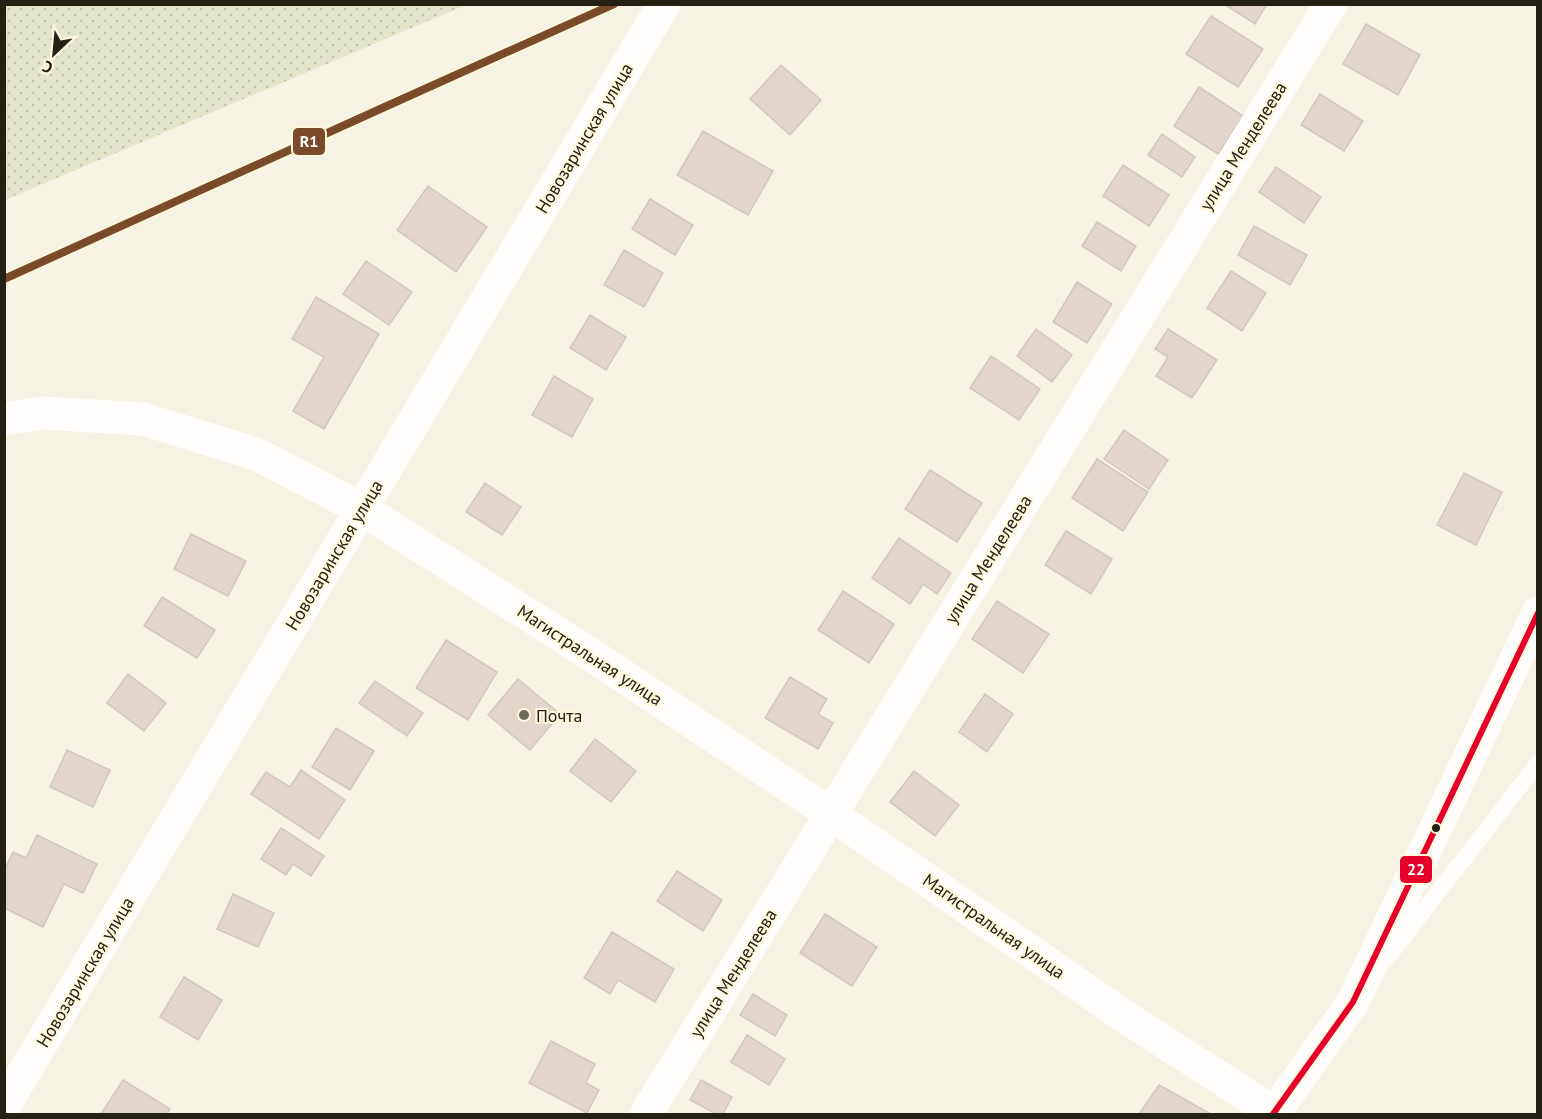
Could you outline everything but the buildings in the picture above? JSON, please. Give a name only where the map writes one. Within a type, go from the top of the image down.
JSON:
[{"type":"street","name":"Новозаринская улица","points":[[4,1106],[664,4]]},
{"type":"street","name":"улица Менделеева","points":[[646,1114],[1330,4]]},
{"type":"street","name":"Магистральная улица","points":[[4,419],[43,412],[143,419],[256,454],[362,509],[593,656],[831,814],[1127,1018],[1274,1114]]},
{"type":"street","points":[[1274,1114],[1353,1002],[1538,613]]},
{"type":"lane","points":[[1353,1002],[1538,763]]},
{"type":"green space","points":[[5,4],[466,4],[466,5],[5,200]]},
{"type":"transit line","name":"R1","points":[[4,279],[614,4]]},
{"type":"transit line","name":"22","points":[[1273,1114],[1353,1002],[1538,613]]},
{"type":"place","name":"Почта","points":[[524,715]]}]
